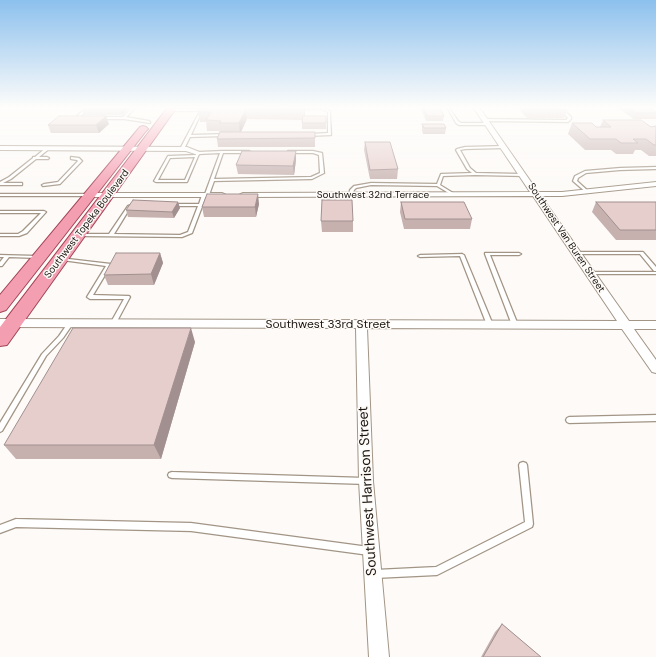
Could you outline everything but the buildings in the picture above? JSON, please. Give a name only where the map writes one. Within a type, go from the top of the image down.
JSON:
[{"type":"main road","name":"Southwest Topeka Boulevard","points":[[0,306],[136,138]]},
{"type":"main road","name":"Southwest Topeka Boulevard","points":[[0,340],[6,323],[61,259],[149,138]]},
{"type":"street","name":"Southwest Van Buren Street","points":[[497,138],[656,369]]},
{"type":"street","points":[[0,148],[182,149],[192,150],[197,155]]},
{"type":"street","name":"Southwest 32nd Terrace","points":[[89,195],[148,198],[206,195],[535,194],[587,192],[656,184]]},
{"type":"street","name":"Southwest 33rd Street","points":[[6,323],[656,325]]},
{"type":"street","name":"Southwest Harrison Street","points":[[361,325],[366,480],[379,657]]},
{"type":"lane","points":[[182,149],[188,138]]},
{"type":"lane","points":[[475,174],[469,169],[458,150],[465,148],[503,147]]},
{"type":"lane","points":[[0,183],[10,178],[48,148]]},
{"type":"lane","points":[[78,235],[180,236],[190,233],[222,152]]},
{"type":"lane","points":[[197,155],[186,181],[156,181],[169,157],[222,152],[253,152]]},
{"type":"lane","points":[[212,180],[312,178],[322,173],[321,154],[314,152],[283,152]]},
{"type":"lane","points":[[34,158],[47,158]]},
{"type":"lane","points":[[44,185],[59,184],[80,161],[72,158]]},
{"type":"lane","points":[[587,192],[575,181],[576,177],[585,172],[656,168]]},
{"type":"lane","points":[[438,185],[442,175],[522,175]]},
{"type":"lane","points":[[0,183],[21,184]]},
{"type":"lane","points":[[351,195],[352,190],[361,185],[438,185],[452,194]]},
{"type":"lane","points":[[0,195],[89,195]]},
{"type":"lane","points":[[111,235],[129,207],[139,205]]},
{"type":"lane","points":[[169,205],[201,205]]},
{"type":"lane","points":[[0,212],[44,212],[25,232],[19,235],[0,235]]},
{"type":"lane","points":[[576,253],[641,253],[656,272]]},
{"type":"lane","points":[[516,325],[487,254],[519,254]]},
{"type":"lane","points":[[420,256],[462,255],[490,325]]},
{"type":"lane","points":[[0,256],[40,257]]},
{"type":"lane","points":[[0,265],[8,256]]},
{"type":"lane","points":[[61,259],[109,265],[90,298],[127,298],[113,324]]},
{"type":"lane","points":[[589,273],[656,272]]},
{"type":"lane","points":[[0,429],[44,355],[62,337],[70,324]]},
{"type":"lane","points":[[569,420],[656,418]]},
{"type":"lane","points":[[373,574],[437,571],[529,524],[522,465]]},
{"type":"lane","points":[[172,475],[366,480]]},
{"type":"lane","points":[[0,528],[16,523],[191,528],[371,552]]}]
